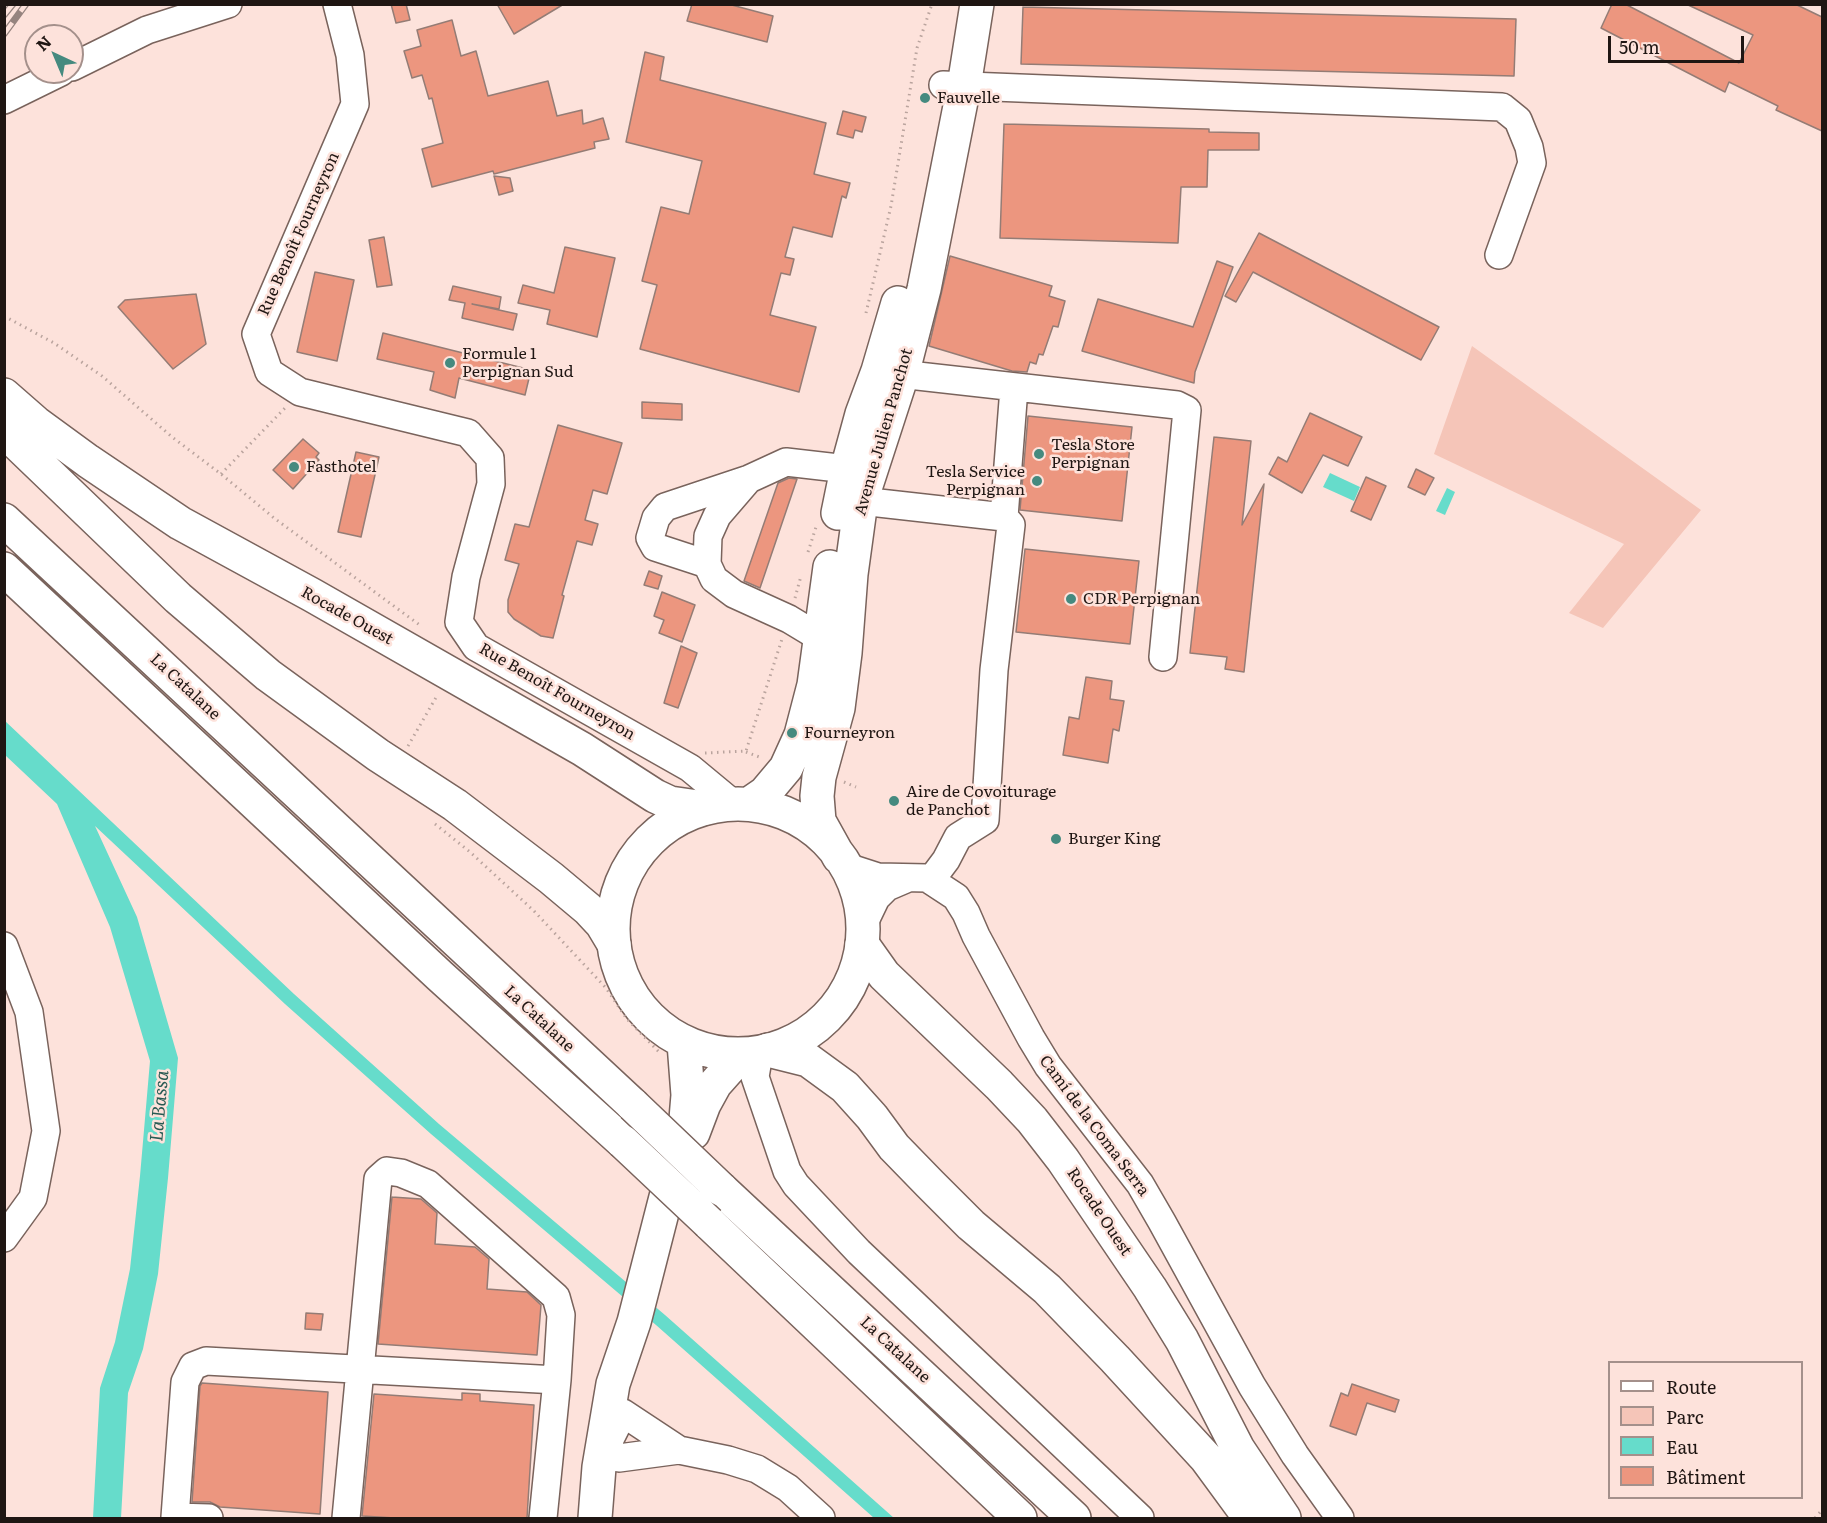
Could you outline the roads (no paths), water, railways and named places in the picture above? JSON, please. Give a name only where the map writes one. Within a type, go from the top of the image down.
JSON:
[{"type":"main road","name":"Avenue Julien Panchot","points":[[954,85],[957,4]]},
{"type":"main road","name":"Avenue Julien Panchot","points":[[614,945],[618,894],[627,870],[642,849],[660,831],[681,817],[722,798],[765,793],[786,768],[801,735],[814,685],[834,645],[851,574],[861,501],[890,373],[899,300],[977,4]]},
{"type":"main road","name":"Avenue Julien Panchot","points":[[841,861],[819,821],[817,796],[819,777],[838,708],[834,645],[836,523],[847,469],[862,414],[890,373]]},
{"type":"main road","name":"Rocade Ouest","points":[[7,409],[180,523],[573,743],[655,796],[670,803],[722,798],[780,812],[809,826],[825,840],[841,861]]},
{"type":"main road","name":"Rocade Ouest","points":[[7,409],[178,598],[268,675],[378,755],[455,805],[543,872],[588,909],[602,924],[614,945]]},
{"type":"main road","name":"La Catalane","points":[[4,520],[1074,1518]]},
{"type":"main road","name":"La Catalane","points":[[4,569],[440,976],[709,1223],[1020,1518]]},
{"type":"main road","points":[[648,1271],[704,1104],[715,1084],[731,1066],[806,1035],[838,1004],[855,974],[863,934],[853,885],[841,861]]},
{"type":"main road","name":"Rocade Ouest","points":[[863,934],[884,975],[999,1085],[1032,1120],[1063,1160],[1150,1288],[1182,1340],[1238,1449],[1284,1518]]},
{"type":"main road","points":[[614,945],[622,974],[637,1000],[657,1024],[684,1043],[716,1053],[758,1053],[808,1060],[845,1088],[872,1117],[894,1148],[971,1225],[1047,1289],[1114,1359],[1206,1458],[1250,1518]]},
{"type":"main road","points":[[595,1518],[634,1322],[686,1119],[688,1095],[684,1043]]},
{"type":"main road","points":[[613,1431],[613,1518]]},
{"type":"street","points":[[84,61],[147,30],[228,4]]},
{"type":"street","name":"Rue Benoît Fourneyron","points":[[337,4],[350,55],[355,104],[256,334],[269,372],[300,392],[468,434],[490,458],[491,484],[466,577],[459,622],[476,647],[665,753],[722,798]]},
{"type":"street","points":[[4,100],[37,84]]},
{"type":"street","points":[[954,85],[1502,107],[1518,120],[1529,147],[1532,163],[1499,255]]},
{"type":"street","points":[[890,373],[1177,405],[1187,410],[1163,657]]},
{"type":"street","points":[[1004,517],[1014,388]]},
{"type":"street","points":[[862,414],[865,425],[854,466],[861,501],[1004,517],[1011,525],[994,670],[985,820],[955,833],[946,860],[921,878],[887,887],[876,898],[863,934]]},
{"type":"street","points":[[707,564],[655,547],[650,538],[656,518],[665,507],[749,479],[786,462],[847,469],[854,490],[838,556],[851,574]]},
{"type":"street","points":[[749,479],[717,516],[708,536],[707,564],[714,579],[734,594],[789,619],[834,645]]},
{"type":"street","points":[[841,861],[878,877],[921,878]]},
{"type":"street","name":"Camí de la Coma Serra","points":[[921,878],[956,897],[1026,1030],[1048,1066],[1140,1184],[1252,1386],[1295,1455],[1340,1518]]},
{"type":"street","points":[[4,946],[30,1011],[46,1131],[33,1198],[4,1238]]},
{"type":"street","points":[[758,1053],[755,1077],[787,1171],[796,1185],[859,1252],[1140,1518]]},
{"type":"street","points":[[346,1518],[378,1179],[387,1171],[401,1173],[428,1184],[556,1297],[561,1315],[543,1518]]},
{"type":"street","points":[[209,1518],[175,1517],[184,1382],[193,1366],[206,1361],[557,1380]]},
{"type":"street","points":[[613,1431],[757,1469],[788,1488],[821,1518]]},
{"type":"street","points":[[613,1431],[679,1450]]},
{"type":"street","points":[[605,1518],[613,1431]]},
{"type":"water","points":[[1330,473],[1360,487],[1354,501],[1323,487]]},
{"type":"water","points":[[1447,488],[1455,492],[1445,515],[1436,511]]},
{"type":"water","name":"La Bassa","points":[[4,720],[294,994],[439,1124],[665,1315],[894,1518],[874,1518],[656,1325],[431,1134],[285,1004],[95,826],[137,917],[178,1058],[158,1274],[143,1349],[128,1393],[121,1518],[93,1518],[100,1388],[115,1342],[130,1269],[150,1061],[110,927],[57,804],[5,755]]},
{"type":"railway","points":[[4,15],[13,4]]},
{"type":"railway","points":[[4,34],[26,4]]},
{"type":"place","name":"Fauvelle","points":[[925,98]]},
{"type":"place","name":"Formule 1 Perpignan Sud","points":[[450,363]]},
{"type":"place","name":"Tesla Store Perpignan","points":[[1039,454]]},
{"type":"place","name":"Fasthotel","points":[[294,467]]},
{"type":"place","name":"Tesla Service Perpignan","points":[[1037,481]]},
{"type":"place","name":"CDR Perpignan","points":[[1071,599]]},
{"type":"place","name":"Fourneyron","points":[[792,733]]},
{"type":"place","name":"Aire de Covoiturage de Panchot","points":[[894,801]]},
{"type":"place","name":"Burger King","points":[[1056,839]]}]
